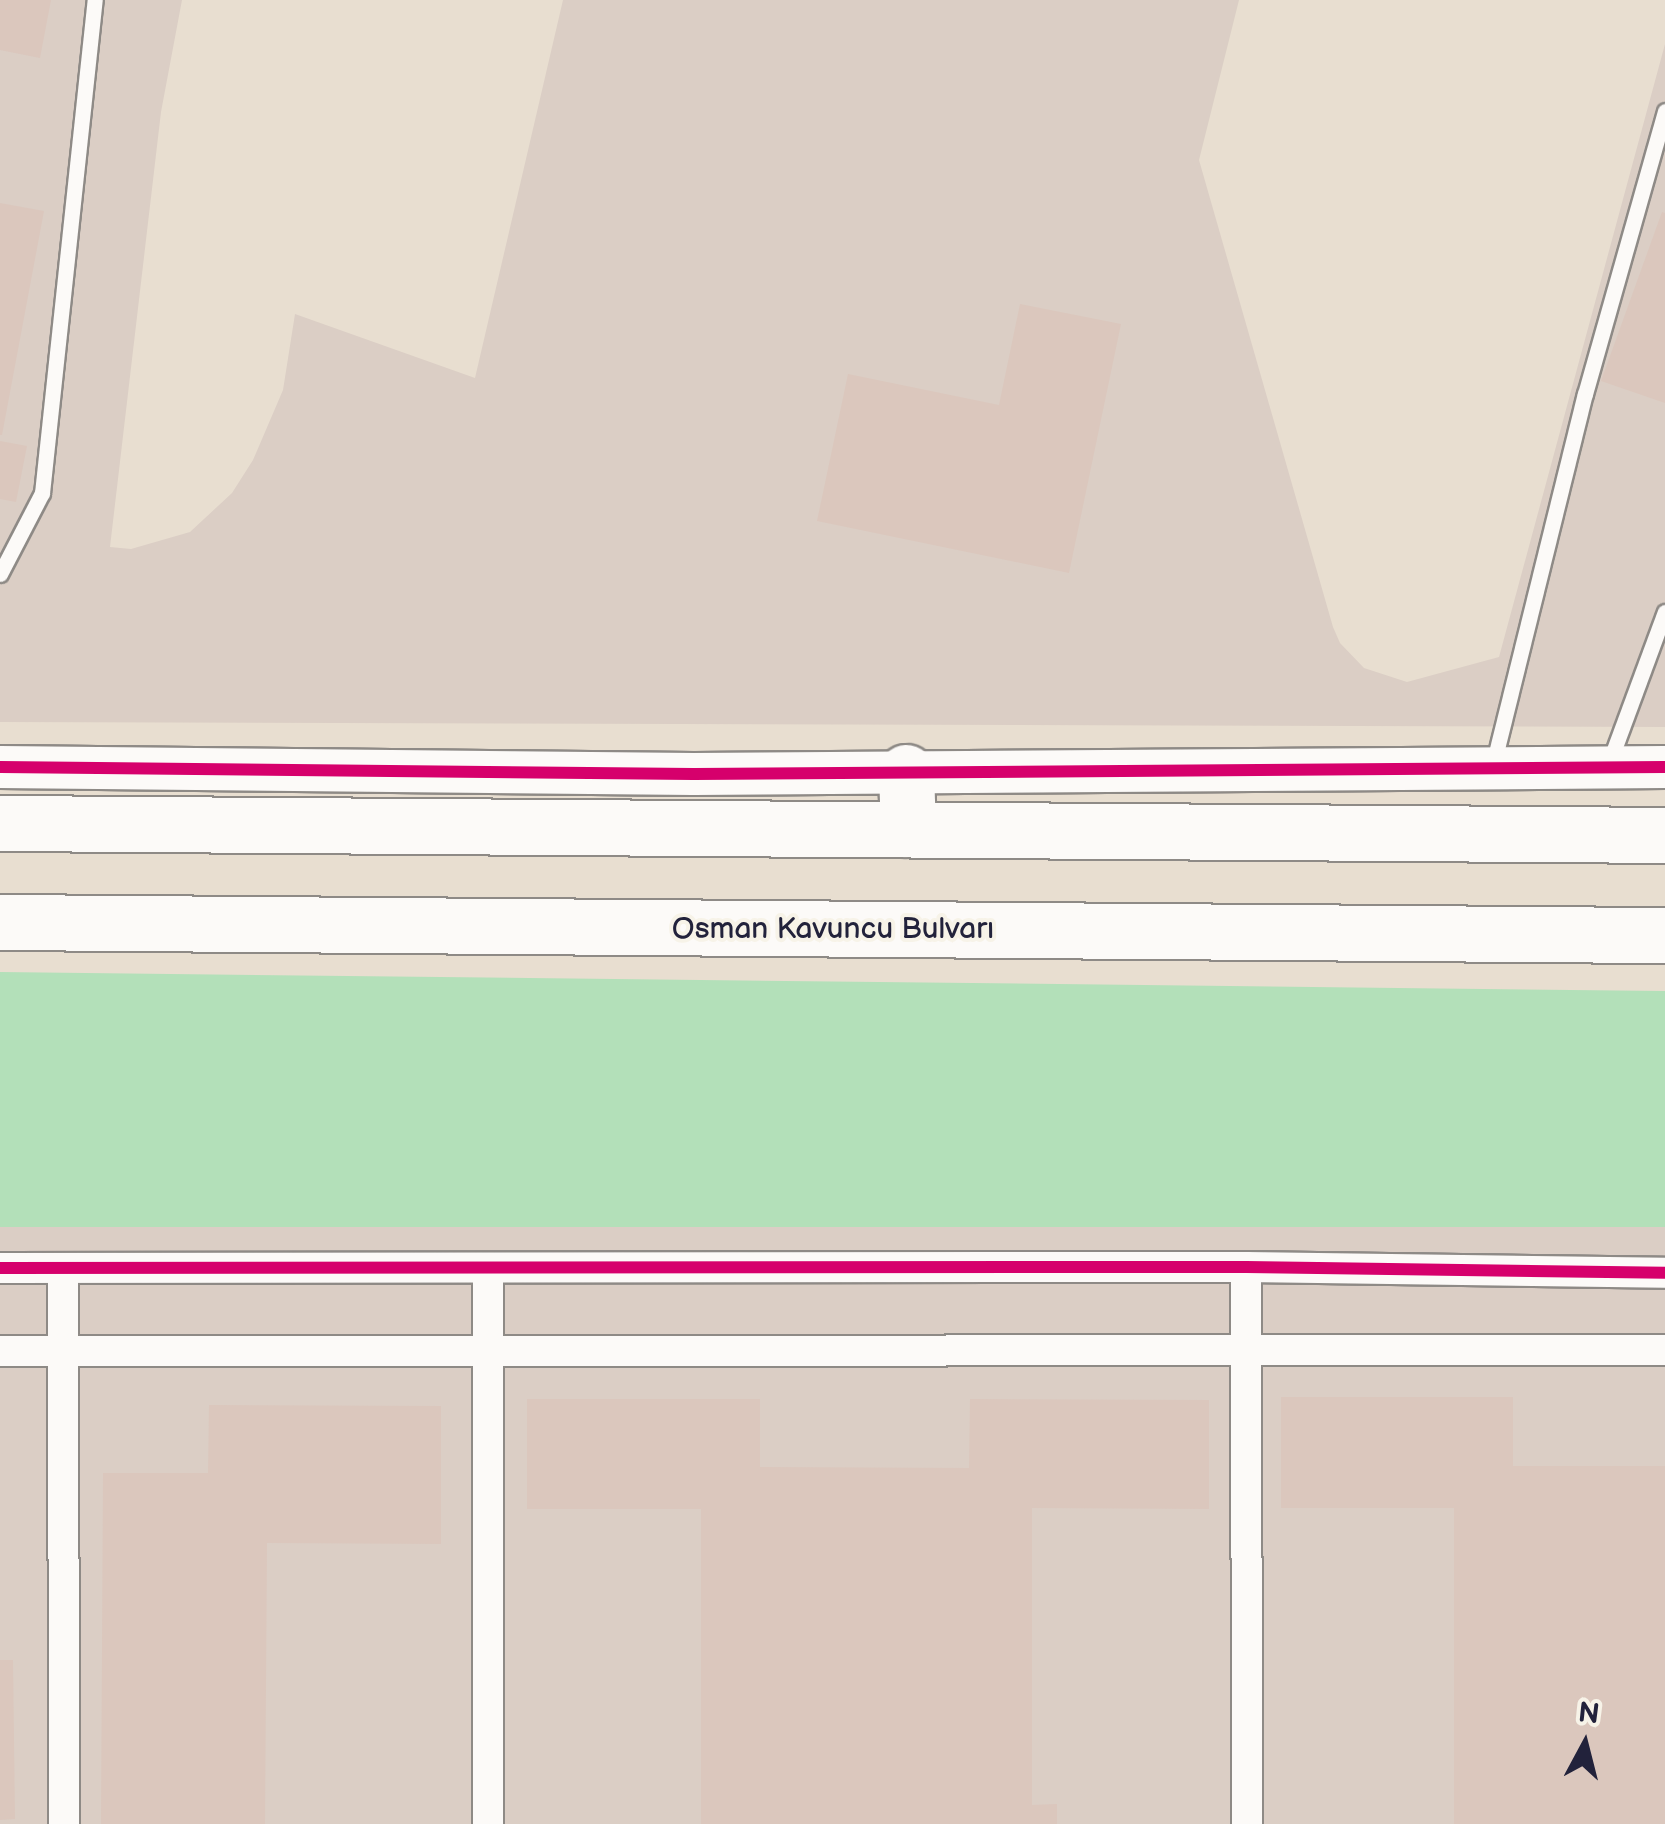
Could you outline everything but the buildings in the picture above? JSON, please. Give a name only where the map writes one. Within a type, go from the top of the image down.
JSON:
[{"type":"highway","points":[[906,772],[908,829]]},
{"type":"highway","points":[[0,823],[1665,835]]},
{"type":"highway","name":"Osman Kavuncu Bulvarı","points":[[0,922],[1665,935]]},
{"type":"street","points":[[0,767],[906,772],[1665,767]]},
{"type":"street","points":[[1246,1267],[1248,1824]]},
{"type":"street","points":[[0,1268],[1246,1267],[1665,1273]]},
{"type":"street","points":[[63,1268],[64,1824]]},
{"type":"street","points":[[488,1268],[488,1824]]},
{"type":"street","points":[[0,1351],[1665,1350]]},
{"type":"lane","points":[[0,574],[42,494],[95,0]]},
{"type":"lane","points":[[1493,766],[1585,394],[1665,112]]},
{"type":"lane","points":[[1608,766],[1665,612]]},
{"type":"shaded area","points":[[0,0],[182,0],[161,112],[110,547],[131,549],[190,532],[232,493],[253,460],[283,390],[295,314],[475,378],[563,0],[1239,0],[1199,160],[1333,627],[1340,643],[1364,668],[1407,682],[1499,657],[1665,44],[1665,727],[0,722]]},
{"type":"shaded area","points":[[0,1227],[1665,1227],[1665,1824],[0,1824]]},
{"type":"green space","points":[[0,972],[1665,991],[1665,1227],[0,1227]]},
{"type":"cycle path","points":[[0,767],[694,774],[1665,767]]},
{"type":"cycle path","points":[[0,1268],[1246,1267],[1665,1273]]}]
